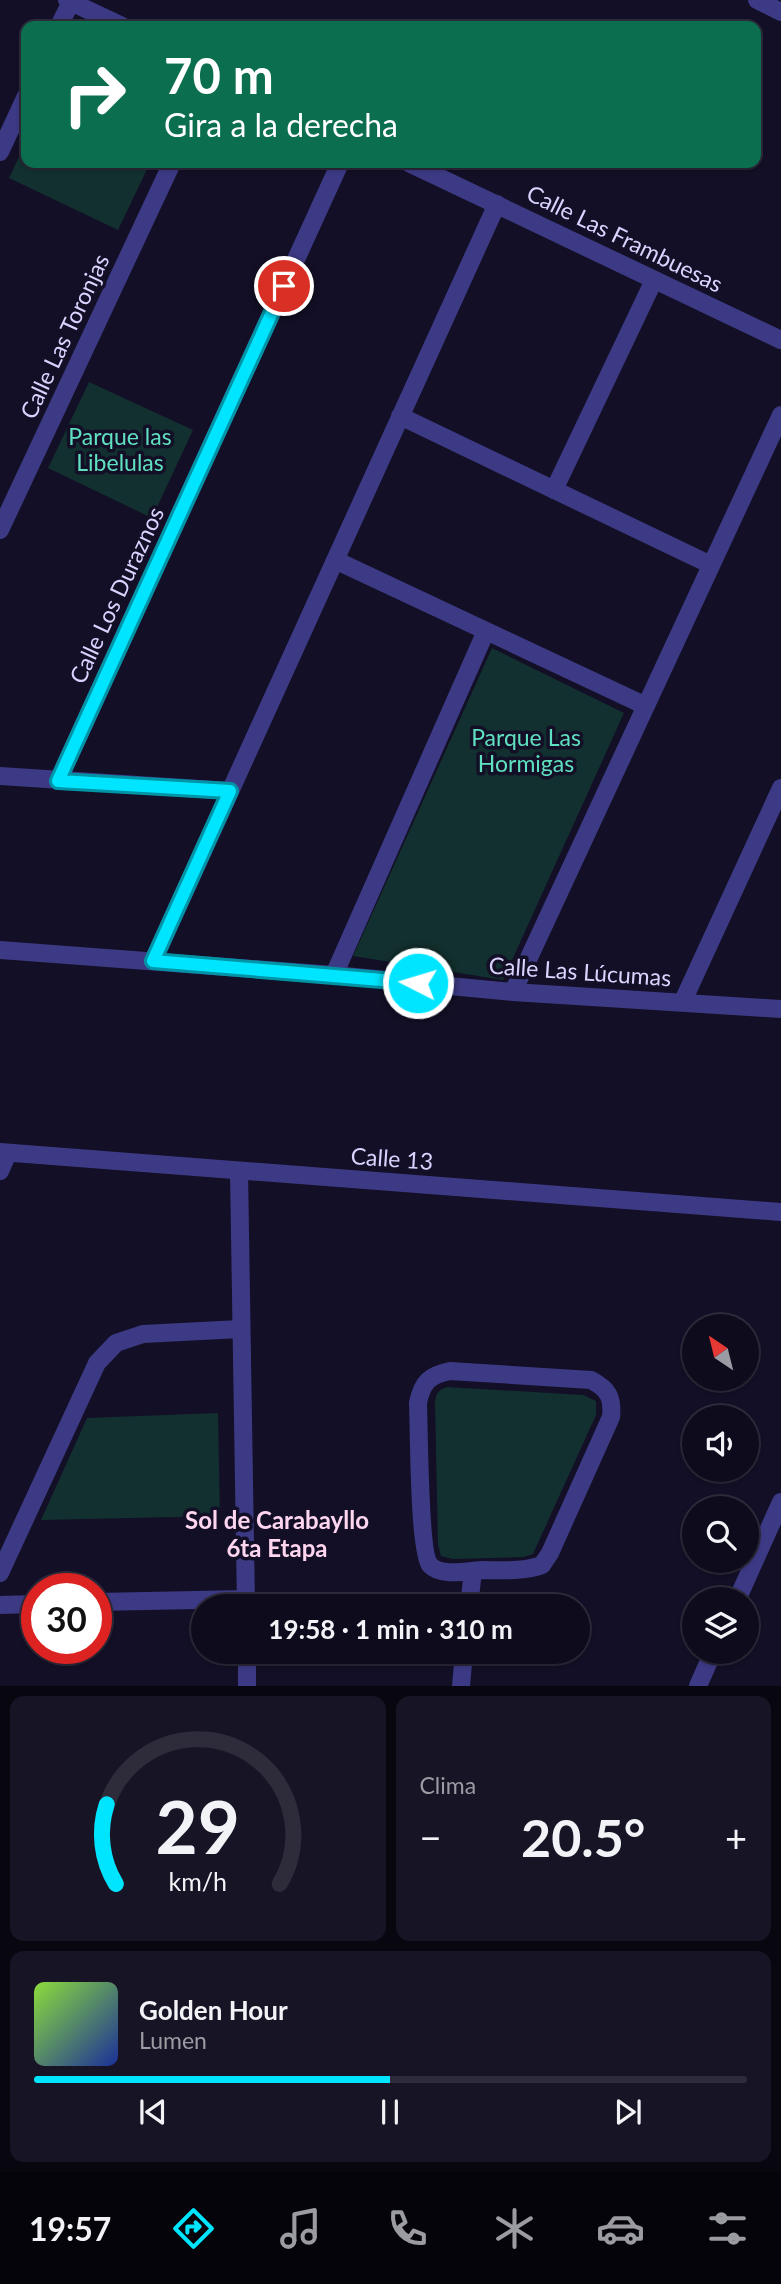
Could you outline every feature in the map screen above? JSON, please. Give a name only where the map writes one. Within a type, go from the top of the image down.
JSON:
[{"type":"street","points":[[757,0],[781,12]]},
{"type":"street","points":[[61,21],[69,1],[111,21]]},
{"type":"street","points":[[0,152],[21,107]]},
{"type":"street","name":"Calle Las Toronjas","points":[[0,530],[170,168]]},
{"type":"street","name":"Calle Los Duraznos","points":[[58,781],[338,168]]},
{"type":"street","name":"Calle Las Frambuesas","points":[[420,168],[781,340]]},
{"type":"street","points":[[153,961],[497,204]]},
{"type":"street","points":[[555,490],[654,279]]},
{"type":"street","points":[[513,992],[781,415]]},
{"type":"street","points":[[400,416],[711,565]]},
{"type":"street","points":[[335,560],[646,706]]},
{"type":"street","points":[[334,975],[486,631]]},
{"type":"street","points":[[0,776],[230,791]]},
{"type":"street","points":[[683,1002],[781,788]]},
{"type":"street","name":"Calle Las Lúcumas","points":[[0,950],[334,975],[513,992],[781,1009]]},
{"type":"street","points":[[0,1171],[4,1153]]},
{"type":"street","name":"Calle 13","points":[[4,1153],[781,1212]]},
{"type":"street","points":[[239,1171],[246,1594]]},
{"type":"street","points":[[0,1573],[97,1363],[116,1343],[143,1334],[240,1329]]},
{"type":"street","points":[[450,1371],[590,1380],[603,1386],[613,1404],[611,1417],[547,1560],[534,1568],[473,1571],[439,1570],[431,1567],[427,1560],[423,1532],[418,1403],[427,1380],[438,1373],[450,1371]]},
{"type":"street","points":[[743,1587],[781,1502]]},
{"type":"street","points":[[470,1594],[473,1571]]},
{"type":"street","points":[[112,1602],[191,1602]]},
{"type":"street","points":[[0,1605],[21,1604]]},
{"type":"street","points":[[247,1664],[247,1685]]},
{"type":"street","points":[[461,1685],[463,1664]]},
{"type":"street","points":[[698,1685],[708,1664]]},
{"type":"green space","points":[[21,153],[21,168],[148,168],[118,230],[9,178]]},
{"type":"green space","name":"Parque las Libelulas","points":[[89,382],[193,430],[152,518],[48,468]]},
{"type":"green space","name":"Parque Las Hormigas","points":[[492,648],[624,713],[503,980],[353,956]]},
{"type":"green space","points":[[447,1387],[583,1395],[596,1401],[596,1415],[533,1554],[524,1557],[453,1559],[441,1556],[438,1545],[435,1403],[438,1392]]},
{"type":"green space","points":[[218,1413],[220,1516],[41,1520],[87,1418]]},
{"type":"district","name":"Sol de Carabayllo 6ta Etapa","points":[[277,1533]]},
{"type":"route","points":[[284,286],[58,781],[230,791],[153,961],[418,983]]}]
